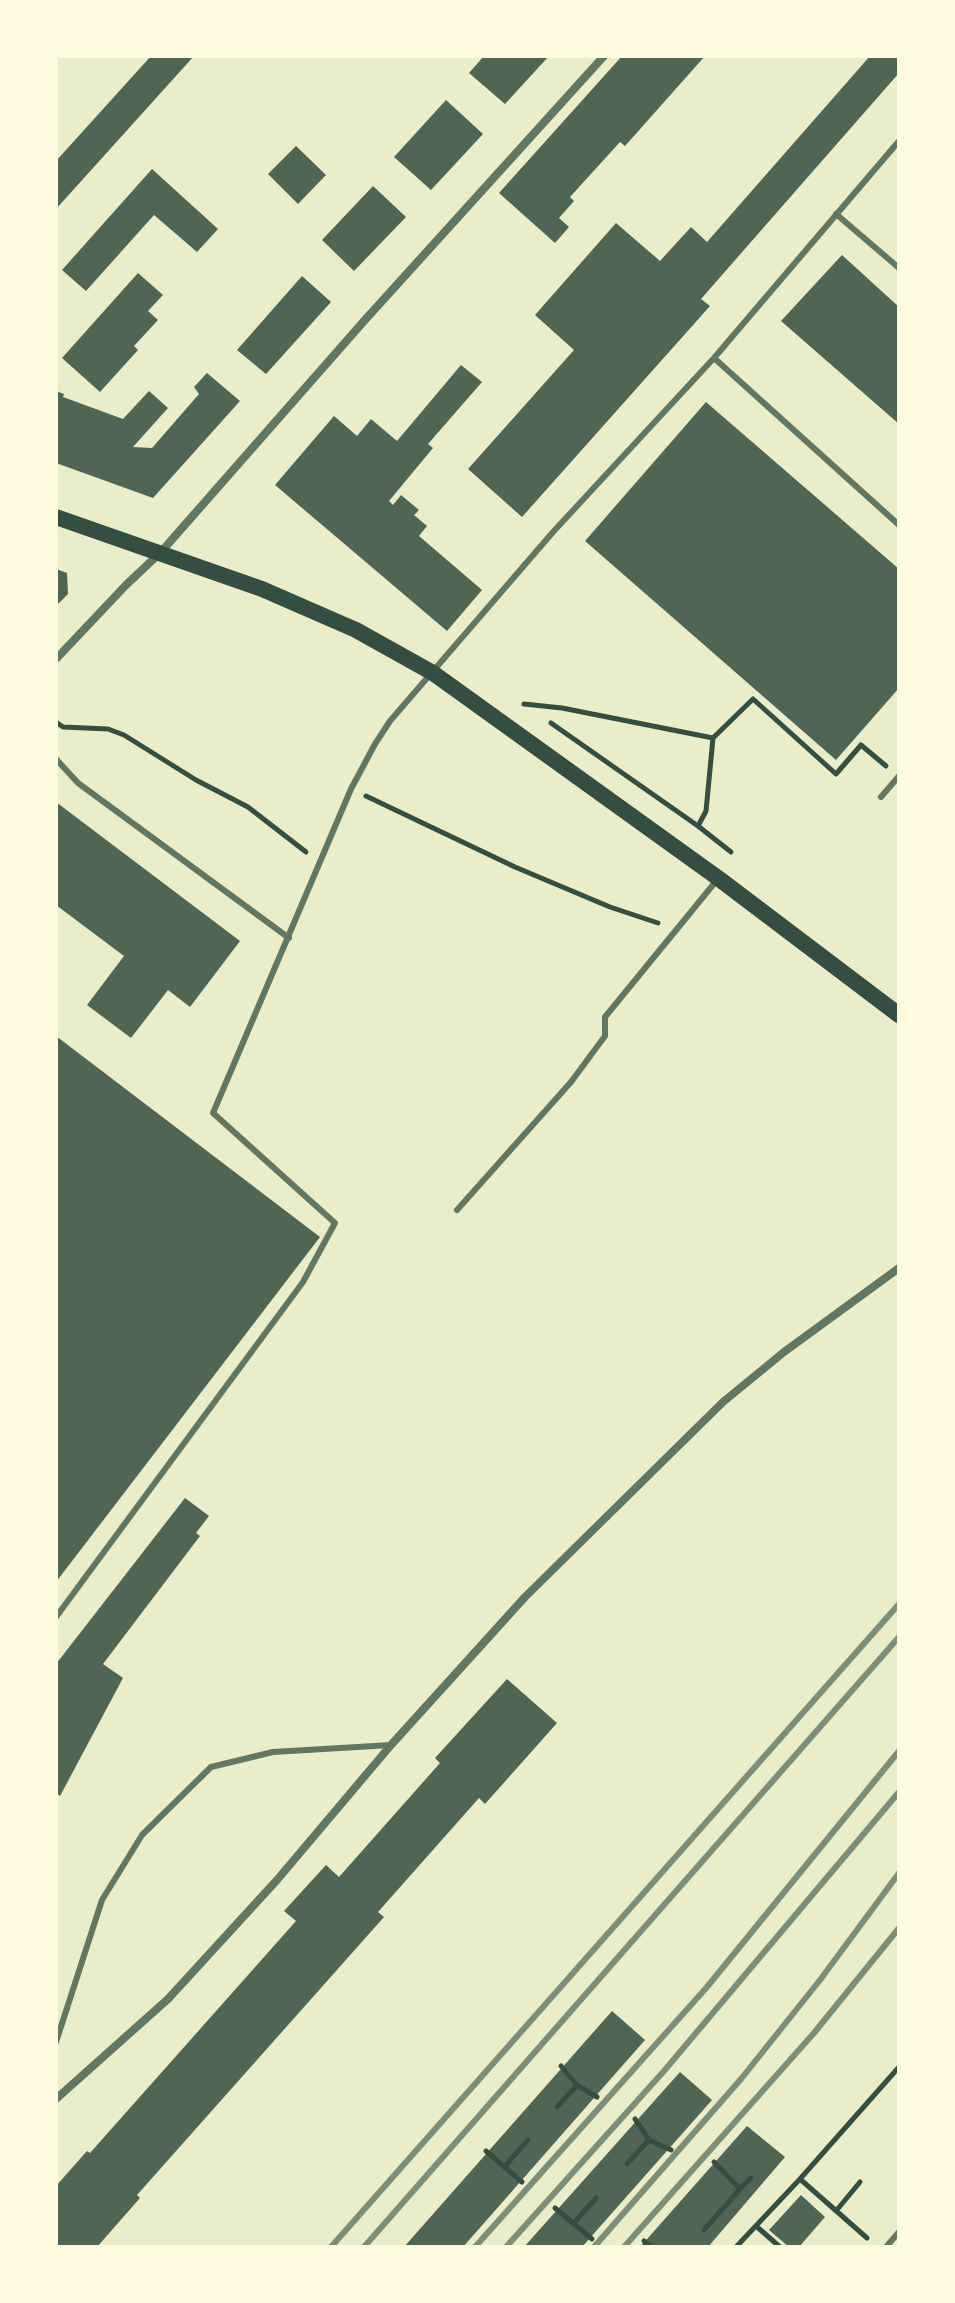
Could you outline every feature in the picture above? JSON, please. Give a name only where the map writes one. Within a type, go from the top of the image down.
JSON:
[{"type":"main road","points":[[56,517],[262,589],[356,630],[433,673],[718,878],[899,1015]]},
{"type":"street","points":[[56,659],[161,552],[364,321],[604,56]]},
{"type":"street","points":[[56,2099],[168,1999],[277,1880],[391,1745],[525,1597],[723,1402],[784,1352],[899,1268]]},
{"type":"lane","points":[[56,1617],[303,1282],[335,1223],[213,1113],[351,789],[390,721],[553,532],[714,358],[899,141]]},
{"type":"lane","points":[[836,214],[899,268]]},
{"type":"lane","points":[[714,358],[899,525]]},
{"type":"lane","points":[[56,759],[78,783],[289,938]]},
{"type":"lane","points":[[881,797],[899,776]]},
{"type":"lane","points":[[457,1210],[571,1082],[605,1036],[605,1017],[718,878]]},
{"type":"lane","points":[[56,2042],[102,1900],[142,1835],[211,1767],[273,1752],[391,1745]]},
{"type":"lane","points":[[886,2247],[899,2232]]},
{"type":"path","points":[[698,826],[706,811],[713,738],[753,699],[836,774],[861,745],[899,776]]},
{"type":"path","points":[[524,704],[562,708],[713,738]]},
{"type":"path","points":[[56,722],[63,727],[108,729],[124,735],[196,780],[248,807],[321,864]]},
{"type":"path","points":[[351,789],[515,867],[610,907],[677,930]]},
{"type":"path","points":[[561,2066],[577,2085],[597,2097]]},
{"type":"path","points":[[736,2247],[899,2067]]},
{"type":"path","points":[[557,2107],[577,2085]]},
{"type":"path","points":[[635,2119],[649,2140],[671,2150]]},
{"type":"path","points":[[505,2166],[528,2140]]},
{"type":"path","points":[[627,2164],[649,2140]]},
{"type":"path","points":[[486,2151],[522,2182]]},
{"type":"path","points":[[714,2162],[740,2189]]},
{"type":"path","points":[[704,2230],[751,2178]]},
{"type":"path","points":[[800,2179],[869,2240]]},
{"type":"path","points":[[836,2211],[860,2182]]},
{"type":"path","points":[[573,2224],[596,2198]]},
{"type":"path","points":[[555,2208],[592,2239]]},
{"type":"path","points":[[756,2226],[780,2247]]},
{"type":"path","points":[[644,2241],[651,2247]]},
{"type":"building","points":[[151,56],[194,56],[56,209],[56,161]]},
{"type":"building","points":[[484,56],[549,56],[505,104],[469,73]]},
{"type":"building","points":[[622,56],[705,56],[625,146],[620,142],[570,197],[574,201],[559,218],[569,227],[555,243],[499,193]]},
{"type":"building","points":[[870,56],[899,56],[899,73],[701,299],[710,306],[522,517],[468,469],[574,350],[535,315],[616,223],[660,261],[691,227],[707,242]]},
{"type":"building","points":[[446,100],[483,134],[431,190],[394,157]]},
{"type":"building","points":[[296,146],[326,175],[298,204],[268,174]]},
{"type":"building","points":[[152,169],[218,229],[197,252],[154,215],[86,291],[62,270]]},
{"type":"building","points":[[373,186],[406,217],[354,271],[322,240]]},
{"type":"building","points":[[842,255],[899,307],[899,424],[781,321]]},
{"type":"building","points":[[138,273],[163,295],[148,311],[158,320],[134,346],[138,350],[100,392],[62,358]]},
{"type":"building","points":[[302,276],[331,302],[266,374],[237,350]]},
{"type":"building","points":[[461,365],[482,382],[428,444],[433,448],[389,501],[393,505],[401,495],[419,510],[414,515],[427,526],[419,536],[482,590],[447,631],[275,485],[334,416],[357,436],[371,419],[397,441]]},
{"type":"building","points":[[207,373],[240,401],[153,498],[56,463],[56,391],[64,394],[63,397],[123,419],[149,391],[168,408],[133,447],[152,448],[199,394],[194,387]]},
{"type":"building","points":[[706,402],[899,569],[899,688],[836,760],[585,541]]},
{"type":"building","points":[[56,569],[67,573],[68,594],[56,606]]},
{"type":"building","points":[[56,802],[240,941],[190,1007],[168,990],[131,1038],[87,1005],[124,956],[56,905]]},
{"type":"building","points":[[56,1036],[320,1237],[56,1582]]},
{"type":"building","points":[[185,1498],[209,1516],[196,1533],[200,1536],[103,1664],[123,1678],[60,1796],[56,1793],[56,1664]]},
{"type":"building","points":[[507,1679],[557,1723],[485,1804],[479,1798],[378,1912],[384,1917],[137,2195],[140,2198],[97,2247],[56,2247],[56,2186],[87,2151],[90,2153],[296,1921],[284,1911],[326,1865],[339,1877],[440,1763],[435,1758]]},
{"type":"building","points":[[612,2011],[645,2040],[463,2247],[404,2247]]},
{"type":"building","points":[[680,2072],[712,2100],[582,2247],[524,2247]]},
{"type":"building","points":[[747,2126],[785,2157],[708,2247],[640,2247]]},
{"type":"building","points":[[801,2195],[825,2217],[799,2247],[789,2247],[769,2230]]},
{"type":"railway","points":[[331,2247],[899,1604]]},
{"type":"railway","points":[[364,2247],[899,1637]]},
{"type":"railway","points":[[475,2247],[707,1987],[899,1751]]},
{"type":"railway","points":[[506,2247],[664,2071],[899,1792]]},
{"type":"railway","points":[[594,2247],[741,2079],[820,1980],[899,1873]]},
{"type":"railway","points":[[624,2247],[814,2033],[899,1928]]}]
